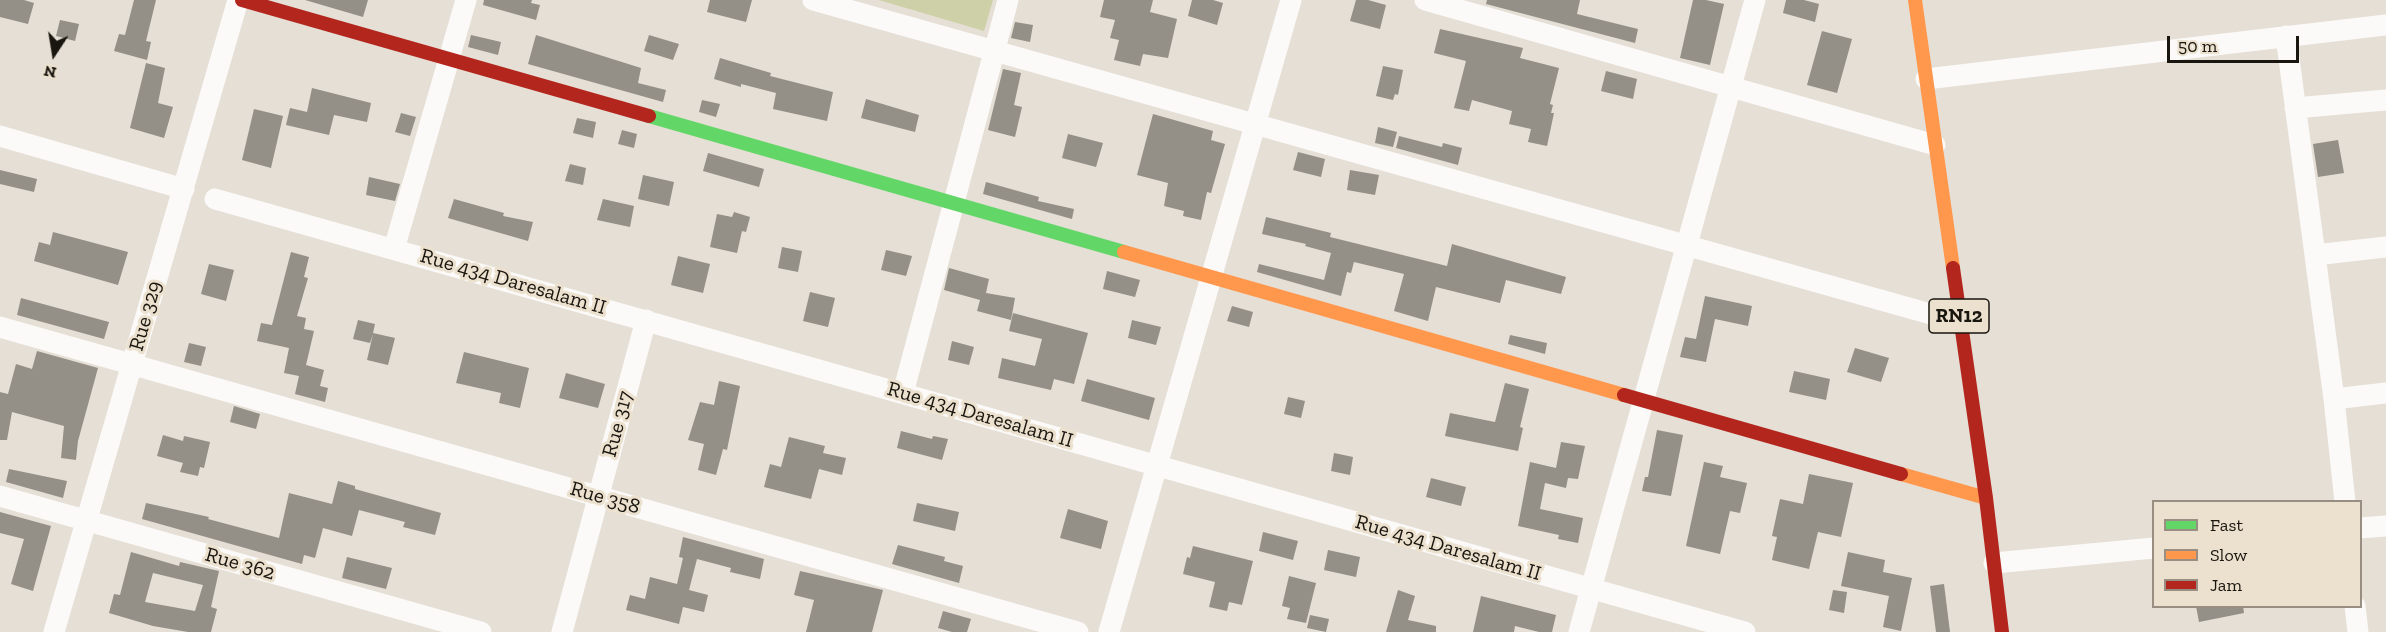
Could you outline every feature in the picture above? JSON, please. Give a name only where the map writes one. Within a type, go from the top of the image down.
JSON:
[{"type":"street","points":[[240,0],[1986,498]]},
{"type":"street","name":"Rue 329","points":[[54,632],[240,0]]},
{"type":"street","points":[[394,249],[466,0]]},
{"type":"street","points":[[813,0],[1959,322]]},
{"type":"street","points":[[903,393],[1008,0]]},
{"type":"street","points":[[1109,632],[1291,0]]},
{"type":"street","points":[[1425,0],[1935,145]]},
{"type":"street","points":[[1579,632],[1755,0]]},
{"type":"street","name":"RN12","points":[[1915,0],[1959,322],[1986,498],[2002,632]]},
{"type":"street","points":[[1926,79],[2386,25]]},
{"type":"street","points":[[2286,36],[2334,399],[2345,500]]},
{"type":"street","points":[[2295,108],[2386,100]]},
{"type":"street","points":[[0,136],[184,189]]},
{"type":"street","name":"Rue 434 Daresalam II","points":[[215,199],[1745,632]]},
{"type":"street","points":[[2315,255],[2386,247]]},
{"type":"street","name":"Rue 317","points":[[562,632],[646,320]]},
{"type":"street","name":"Rue 358","points":[[0,327],[1078,632]]},
{"type":"street","points":[[2334,399],[2386,393]]},
{"type":"street","name":"Rue 362","points":[[0,496],[481,632]]},
{"type":"street","points":[[2362,528],[2386,526]]},
{"type":"street","points":[[1994,562],[2152,548]]},
{"type":"street","points":[[2355,608],[2358,632]]},
{"type":"green space","points":[[879,0],[993,0],[984,31]]},
{"type":"building","points":[[0,0],[24,0],[34,3],[28,24],[0,17]]},
{"type":"building","points":[[134,0],[156,0],[146,41],[151,42],[147,60],[114,51],[119,34],[125,35]]},
{"type":"building","points":[[305,0],[368,0],[363,17]]},
{"type":"building","points":[[484,0],[532,0],[531,3],[540,5],[536,20],[483,5]]},
{"type":"building","points":[[710,0],[752,0],[746,22],[707,12]]},
{"type":"building","points":[[1104,0],[1153,0],[1150,12],[1177,19],[1168,58],[1143,54],[1140,66],[1114,60],[1119,40],[1110,38],[1115,20],[1100,17]]},
{"type":"building","points":[[1192,0],[1213,0],[1223,3],[1217,25],[1188,16]]},
{"type":"building","points":[[1356,0],[1368,0],[1386,5],[1380,29],[1350,21]]},
{"type":"building","points":[[1487,0],[1580,0],[1577,14],[1638,29],[1635,43],[1486,4]]},
{"type":"building","points":[[1693,0],[1724,4],[1710,65],[1680,58]]},
{"type":"building","points":[[1786,0],[1804,0],[1819,4],[1815,22],[1783,13]]},
{"type":"building","points":[[60,20],[79,24],[75,41],[56,36]]},
{"type":"building","points":[[1015,22],[1033,25],[1030,42],[1011,38]]},
{"type":"building","points":[[1440,29],[1523,48],[1520,58],[1559,68],[1550,104],[1553,105],[1551,113],[1554,113],[1547,146],[1528,142],[1531,129],[1509,124],[1512,111],[1472,100],[1469,111],[1454,108],[1466,61],[1434,53]]},
{"type":"building","points":[[1822,31],[1852,39],[1837,93],[1807,85]]},
{"type":"building","points":[[471,35],[501,42],[498,55],[468,47]]},
{"type":"building","points":[[536,35],[641,68],[638,83],[666,90],[663,102],[528,64]]},
{"type":"building","points":[[649,35],[679,44],[673,60],[644,51]]},
{"type":"building","points":[[720,58],[771,73],[770,76],[833,92],[827,121],[773,109],[776,93],[741,84],[741,87],[714,79]]},
{"type":"building","points":[[146,63],[165,68],[158,103],[173,107],[164,138],[130,128]]},
{"type":"building","points":[[1383,66],[1403,70],[1398,95],[1395,94],[1393,100],[1376,96]]},
{"type":"building","points":[[1003,69],[1021,73],[1014,105],[1022,107],[1015,137],[988,130]]},
{"type":"building","points":[[1606,71],[1637,79],[1633,99],[1601,91]]},
{"type":"building","points":[[312,88],[371,103],[367,122],[334,115],[329,135],[286,125],[290,108],[307,112]]},
{"type":"building","points":[[866,99],[919,115],[915,132],[861,118]]},
{"type":"building","points":[[702,100],[720,104],[716,117],[699,112]]},
{"type":"building","points":[[254,109],[283,116],[271,168],[242,160]]},
{"type":"building","points":[[401,113],[416,117],[410,136],[395,132]]},
{"type":"building","points":[[1153,114],[1213,131],[1211,140],[1225,144],[1211,193],[1207,192],[1201,220],[1183,216],[1184,211],[1164,206],[1168,183],[1137,175]]},
{"type":"building","points":[[577,118],[596,122],[593,138],[573,133]]},
{"type":"building","points":[[1378,127],[1397,132],[1393,147],[1375,143]]},
{"type":"building","points":[[622,130],[637,134],[634,148],[618,144]]},
{"type":"building","points":[[1068,134],[1103,143],[1096,167],[1062,158]]},
{"type":"building","points":[[1399,136],[1442,147],[1443,143],[1462,148],[1458,165],[1396,148]]},
{"type":"building","points":[[2338,140],[2344,173],[2318,177],[2313,144]]},
{"type":"building","points":[[1298,152],[1325,159],[1321,177],[1293,170]]},
{"type":"building","points":[[708,153],[764,169],[759,187],[703,171]]},
{"type":"building","points":[[570,164],[586,168],[583,185],[565,181]]},
{"type":"building","points":[[0,170],[37,179],[34,192],[0,184]]},
{"type":"building","points":[[1350,170],[1379,175],[1375,195],[1347,190]]},
{"type":"building","points":[[643,175],[674,182],[669,206],[638,199]]},
{"type":"building","points":[[369,177],[400,184],[395,201],[366,195]]},
{"type":"building","points":[[986,182],[1039,197],[1038,201],[1074,209],[1072,219],[983,194]]},
{"type":"building","points":[[454,199],[504,213],[503,216],[533,222],[528,241],[448,218]]},
{"type":"building","points":[[603,199],[634,206],[630,227],[597,220]]},
{"type":"building","points":[[734,212],[750,217],[746,232],[742,231],[737,253],[710,247],[717,214],[732,217]]},
{"type":"building","points":[[1266,217],[1331,233],[1330,237],[1447,266],[1452,244],[1566,277],[1561,294],[1506,280],[1500,303],[1436,287],[1428,321],[1394,311],[1404,274],[1354,262],[1351,273],[1347,272],[1341,296],[1257,272],[1259,264],[1324,280],[1331,253],[1305,246],[1306,244],[1262,234]]},
{"type":"building","points":[[53,232],[128,252],[118,285],[34,261],[39,242],[50,245]]},
{"type":"building","points":[[782,247],[802,251],[798,272],[778,268]]},
{"type":"building","points":[[886,250],[912,256],[906,276],[881,270]]},
{"type":"building","points":[[291,252],[309,257],[304,277],[308,278],[297,316],[306,318],[304,329],[314,331],[306,365],[324,370],[320,386],[328,388],[325,402],[295,394],[299,376],[284,373],[289,348],[257,341],[261,323],[272,325]]},
{"type":"building","points":[[678,256],[710,264],[703,293],[671,285]]},
{"type":"building","points":[[209,264],[234,270],[226,301],[201,294]]},
{"type":"building","points":[[949,268],[989,279],[986,293],[1015,298],[1011,320],[977,311],[980,300],[944,290]]},
{"type":"building","points":[[1107,271],[1140,280],[1135,297],[1103,289]]},
{"type":"building","points":[[810,292],[835,298],[828,327],[803,321]]},
{"type":"building","points":[[1705,296],[1752,306],[1748,326],[1715,319],[1706,362],[1680,357],[1685,337],[1696,339]]},
{"type":"building","points":[[21,298],[109,322],[104,339],[17,315]]},
{"type":"building","points":[[1232,306],[1253,312],[1249,327],[1227,321]]},
{"type":"building","points":[[1013,313],[1088,333],[1074,384],[1054,379],[1051,390],[998,378],[1002,358],[1035,366],[1042,339],[1009,331]]},
{"type":"building","points":[[358,320],[375,324],[373,333],[395,338],[388,365],[367,360],[373,334],[370,343],[353,339]]},
{"type":"building","points":[[1132,320],[1161,327],[1156,345],[1128,338]]},
{"type":"building","points":[[1510,335],[1547,343],[1545,354],[1508,344]]},
{"type":"building","points":[[952,341],[974,347],[969,365],[948,360]]},
{"type":"building","points":[[189,343],[206,347],[201,366],[184,362]]},
{"type":"building","points":[[1855,348],[1889,358],[1881,382],[1847,372]]},
{"type":"building","points":[[37,351],[98,368],[78,441],[76,460],[61,458],[64,426],[12,412],[7,440],[0,440],[0,392],[8,394],[16,364],[32,369]]},
{"type":"building","points":[[464,352],[529,368],[520,408],[499,403],[501,393],[456,383]]},
{"type":"building","points":[[1794,371],[1830,379],[1826,400],[1789,392]]},
{"type":"building","points":[[566,373],[605,384],[598,408],[559,398]]},
{"type":"building","points":[[1087,379],[1155,398],[1149,420],[1081,401]]},
{"type":"building","points":[[719,381],[740,386],[727,450],[723,449],[716,475],[698,470],[704,444],[688,440],[700,402],[714,405]]},
{"type":"building","points":[[1505,383],[1529,389],[1520,427],[1523,428],[1518,451],[1445,436],[1450,413],[1495,422]]},
{"type":"building","points":[[1288,397],[1305,401],[1301,418],[1284,414]]},
{"type":"building","points":[[234,406],[260,414],[256,429],[230,422]]},
{"type":"building","points":[[1657,430],[1683,435],[1671,496],[1642,491],[1645,477],[1648,477]]},
{"type":"building","points":[[901,431],[932,439],[933,436],[948,439],[942,460],[897,448]]},
{"type":"building","points":[[163,435],[183,441],[184,436],[210,442],[204,468],[200,467],[198,476],[180,472],[183,463],[157,456]]},
{"type":"building","points":[[789,437],[825,446],[823,453],[846,458],[842,475],[819,469],[811,499],[764,487],[770,464],[781,467]]},
{"type":"building","points":[[1561,442],[1585,446],[1578,479],[1568,478],[1566,488],[1545,483],[1540,509],[1583,518],[1578,543],[1558,539],[1559,535],[1518,526],[1530,462],[1556,468]]},
{"type":"building","points":[[1334,453],[1353,457],[1350,475],[1331,471]]},
{"type":"building","points":[[1704,462],[1723,466],[1720,477],[1747,483],[1740,513],[1730,511],[1720,554],[1686,546]]},
{"type":"building","points":[[9,469],[67,481],[63,498],[6,482]]},
{"type":"building","points":[[1809,474],[1853,483],[1841,537],[1818,532],[1809,569],[1772,560],[1777,537],[1772,536],[1780,499],[1803,504]]},
{"type":"building","points":[[1431,478],[1466,487],[1461,506],[1426,497]]},
{"type":"building","points":[[338,481],[355,486],[355,489],[441,513],[435,535],[403,527],[405,522],[359,510],[352,536],[323,528],[315,558],[304,555],[302,564],[142,519],[146,503],[209,517],[208,519],[279,538],[289,493],[332,504]]},
{"type":"building","points":[[917,503],[959,512],[955,531],[913,521]]},
{"type":"building","points":[[1068,509],[1108,521],[1101,549],[1060,538]]},
{"type":"building","points":[[0,512],[51,526],[33,591],[11,584],[24,539],[0,533]]},
{"type":"building","points":[[1263,532],[1298,541],[1293,560],[1259,551]]},
{"type":"building","points":[[683,537],[764,559],[760,579],[730,572],[731,568],[697,559],[689,590],[708,595],[704,612],[683,607],[679,624],[626,610],[630,595],[645,599],[650,577],[677,584],[683,558],[679,557]]},
{"type":"building","points":[[898,545],[945,557],[944,561],[963,566],[959,583],[892,564]]},
{"type":"building","points":[[1193,546],[1253,561],[1242,605],[1229,602],[1227,611],[1209,607],[1215,582],[1183,574],[1187,557],[1190,558]]},
{"type":"building","points":[[1328,550],[1360,557],[1356,577],[1324,570]]},
{"type":"building","points":[[131,552],[179,566],[180,562],[219,571],[211,607],[217,609],[211,632],[188,632],[153,626],[109,613],[114,594],[120,595]],"holes":[[[153,573],[203,585],[195,611],[145,602]]]},
{"type":"building","points":[[1848,552],[1885,560],[1883,572],[1912,578],[1901,631],[1883,627],[1889,596],[1841,586]]},
{"type":"building","points":[[347,557],[392,568],[386,589],[342,578]]},
{"type":"building","points":[[800,571],[883,590],[872,632],[806,632],[814,600],[794,595]]},
{"type":"building","points":[[1289,576],[1316,583],[1306,623],[1287,619],[1290,608],[1282,606]]},
{"type":"building","points":[[1944,584],[1950,632],[1936,632],[1930,586]]},
{"type":"building","points":[[1398,590],[1415,596],[1408,620],[1436,626],[1436,632],[1386,632]]},
{"type":"building","points":[[1833,590],[1847,592],[1844,613],[1829,610]]},
{"type":"building","points":[[1481,596],[1556,615],[1552,632],[1539,632],[1515,626],[1514,632],[1473,632]]},
{"type":"building","points":[[2196,608],[2243,608],[2244,613],[2199,622]]},
{"type":"building","points":[[943,611],[971,619],[967,632],[952,632],[938,628]]},
{"type":"building","points":[[1310,615],[1329,619],[1326,632],[1307,628]]},
{"type":"traffic: fast","points":[[649,116],[1124,252]]},
{"type":"traffic: slow","points":[[1915,0],[1953,268]]},
{"type":"traffic: slow","points":[[1124,252],[1624,395]]},
{"type":"traffic: slow","points":[[1901,474],[1986,498]]},
{"type":"traffic: jam","points":[[242,0],[649,116]]},
{"type":"traffic: jam","points":[[1953,268],[1986,498],[2002,632]]},
{"type":"traffic: jam","points":[[1624,395],[1901,474]]}]
